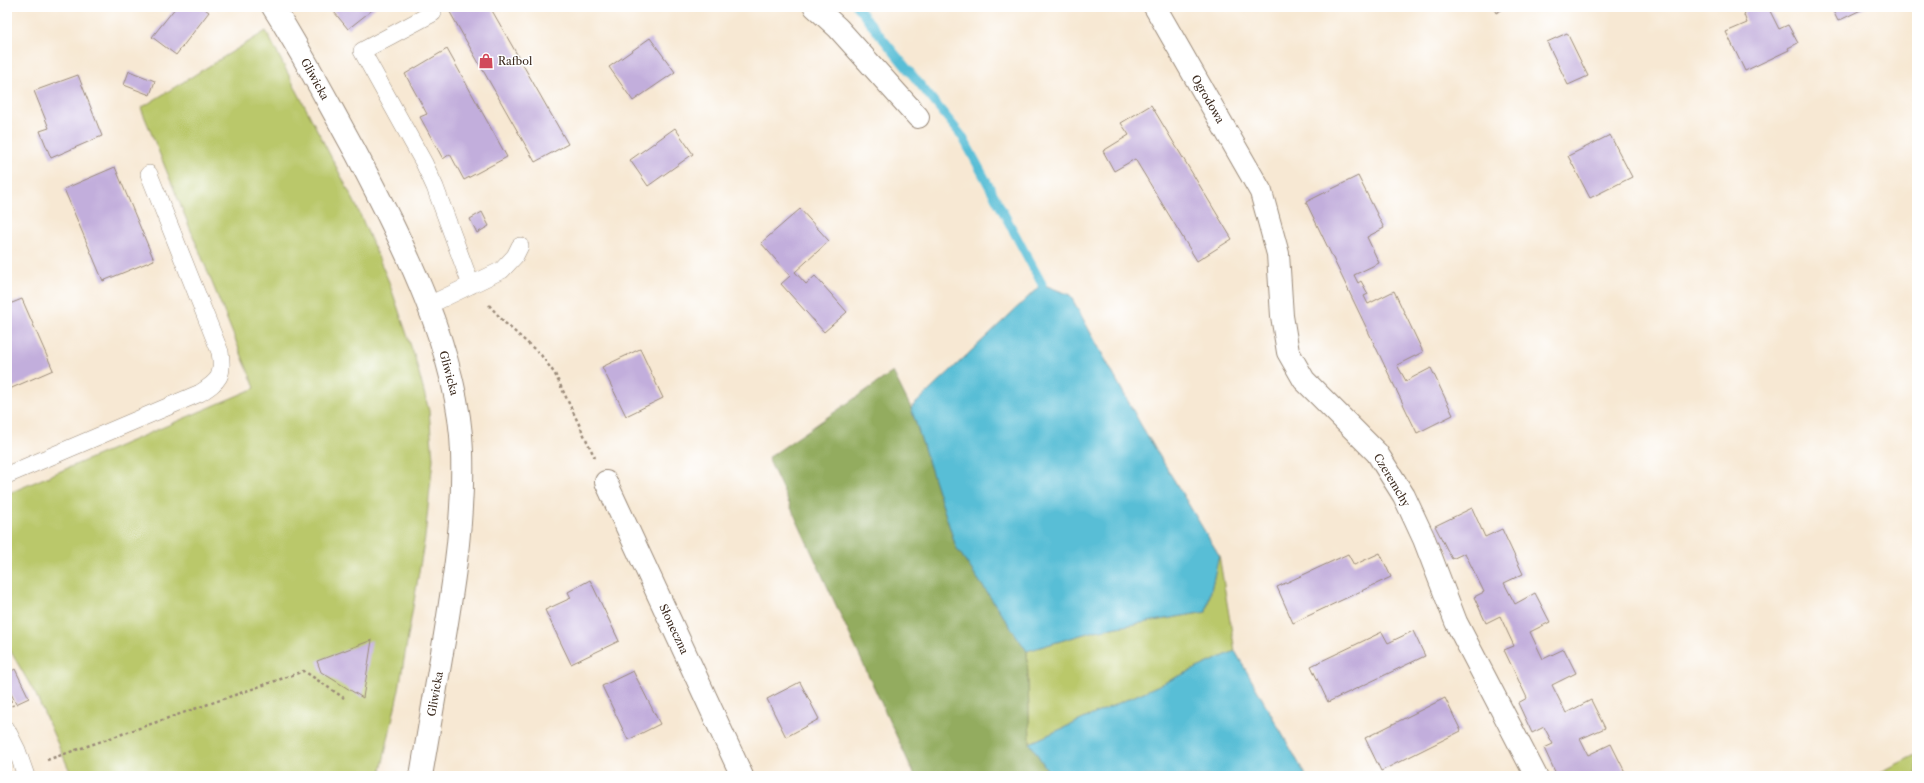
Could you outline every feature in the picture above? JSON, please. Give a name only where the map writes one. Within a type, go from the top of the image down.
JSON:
[{"type":"street","name":"Gliwicka","points":[[272,7],[312,73],[383,204],[427,306],[450,375],[458,410],[462,449],[463,490],[456,570],[421,776]]},
{"type":"street","points":[[815,7],[838,28],[918,117]]},
{"type":"street","name":"Ogrodowa","points":[[1155,7],[1261,192]]},
{"type":"street","name":"Czeremchy","points":[[1261,192],[1278,254],[1282,316],[1288,352],[1304,380],[1377,453],[1404,496],[1424,539],[1456,622],[1536,776]]},
{"type":"street","name":"Słoneczna","points":[[606,482],[742,776]]},
{"type":"lane","points":[[433,13],[362,52],[424,163],[435,186],[471,285]]},
{"type":"lane","points":[[7,475],[200,393],[220,378],[222,366],[220,352],[149,174]]},
{"type":"lane","points":[[427,306],[505,267],[515,256],[520,246]]},
{"type":"lane","points":[[7,730],[17,750],[26,776]]},
{"type":"path","points":[[505,323],[541,355],[556,374],[606,482]]},
{"type":"path","points":[[46,760],[304,671],[344,698]]},
{"type":"green space","points":[[266,31],[356,205],[389,282],[415,358],[429,411],[433,459],[425,537],[399,689],[380,776],[72,776],[36,695],[7,645],[7,494],[255,388],[141,108]]},
{"type":"green space","points":[[893,372],[911,408],[956,547],[1027,651],[1030,743],[1051,776],[915,776],[768,458]]},
{"type":"green space","points":[[1219,555],[1235,651],[1030,743],[1027,651],[1094,631],[1206,612]]},
{"type":"green space","points":[[1917,754],[1917,776],[1873,776]]},
{"type":"water","points":[[1042,284],[1070,295],[1141,425],[1219,555],[1206,612],[1094,631],[1027,651],[956,547],[911,408]]},
{"type":"water","points":[[1235,651],[1306,776],[1051,776],[1030,743]]},
{"type":"building","points":[[176,7],[202,7],[209,12],[176,55],[152,37]]},
{"type":"building","points":[[330,7],[376,7],[348,29]]},
{"type":"building","points":[[447,7],[490,7],[568,144],[535,162]]},
{"type":"building","points":[[1493,7],[1507,7],[1496,13]]},
{"type":"building","points":[[1747,7],[1768,7],[1779,29],[1788,25],[1798,43],[1788,48],[1789,50],[1745,71],[1726,32],[1747,23],[1744,15]]},
{"type":"building","points":[[1831,7],[1867,7],[1838,21]]},
{"type":"building","points":[[1567,33],[1588,76],[1568,85],[1547,42]]},
{"type":"building","points":[[650,38],[675,72],[633,101],[609,67]]},
{"type":"building","points":[[447,49],[507,157],[464,180],[450,154],[443,159],[420,117],[427,114],[405,74]]},
{"type":"building","points":[[129,71],[155,81],[150,95],[124,85]]},
{"type":"building","points":[[78,75],[102,136],[51,158],[40,131],[49,128],[34,91]]},
{"type":"building","points":[[1151,105],[1232,239],[1197,261],[1135,159],[1114,171],[1103,151],[1129,135],[1121,123]]},
{"type":"building","points":[[675,128],[693,154],[648,186],[630,160]]},
{"type":"building","points":[[1610,135],[1632,177],[1590,198],[1568,156]]},
{"type":"building","points":[[115,167],[154,260],[103,281],[64,189]]},
{"type":"building","points":[[1358,176],[1384,228],[1367,237],[1379,263],[1354,275],[1358,283],[1361,281],[1368,294],[1364,296],[1368,304],[1394,291],[1423,352],[1397,365],[1406,381],[1431,368],[1453,415],[1417,433],[1306,202]]},
{"type":"building","points":[[800,209],[829,241],[795,272],[806,284],[815,276],[847,312],[824,332],[781,284],[790,276],[761,243]]},
{"type":"building","points":[[482,212],[489,226],[477,233],[470,219]]},
{"type":"building","points":[[22,299],[53,370],[7,390],[7,305]]},
{"type":"building","points":[[640,349],[663,398],[626,416],[602,367]]},
{"type":"building","points":[[1472,508],[1485,537],[1502,529],[1523,574],[1504,583],[1515,604],[1535,593],[1550,622],[1530,632],[1543,659],[1564,649],[1576,673],[1552,685],[1566,713],[1591,700],[1605,728],[1580,739],[1588,755],[1611,744],[1627,776],[1557,776],[1544,748],[1553,744],[1544,727],[1532,733],[1518,703],[1527,698],[1504,650],[1514,646],[1500,616],[1486,623],[1474,597],[1484,592],[1465,553],[1452,559],[1435,526]]},
{"type":"building","points":[[1380,553],[1391,577],[1293,623],[1277,587],[1348,554],[1354,565]]},
{"type":"building","points":[[590,580],[619,641],[571,664],[545,610],[571,598],[568,592]]},
{"type":"building","points":[[1413,631],[1425,656],[1328,702],[1311,666],[1382,632],[1388,643]]},
{"type":"building","points":[[372,640],[363,698],[321,672],[317,661]]},
{"type":"building","points":[[15,669],[29,698],[16,704],[7,685],[7,674]]},
{"type":"building","points":[[633,671],[660,724],[628,740],[602,686]]},
{"type":"building","points":[[800,682],[819,719],[786,737],[767,699]]},
{"type":"building","points":[[1445,698],[1461,731],[1381,771],[1365,738]]},
{"type":"waterway","points":[[857,7],[962,136],[1042,284]]},
{"type":"place","name":"Rafbol","points":[[486,61]]}]
